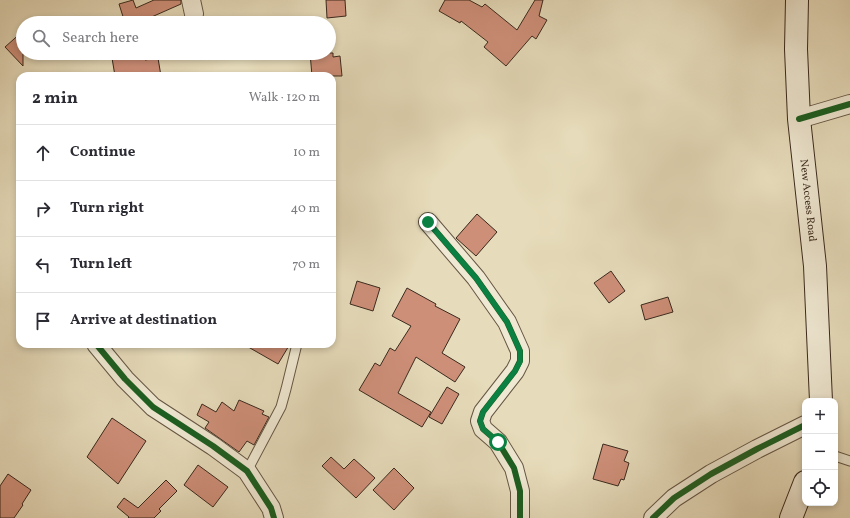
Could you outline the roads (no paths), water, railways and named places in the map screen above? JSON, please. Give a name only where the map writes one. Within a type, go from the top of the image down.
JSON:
[{"type":"main road","name":"New Access Road","points":[[797,0],[796,49],[799,119],[815,266],[821,398]]},
{"type":"main road","points":[[791,518],[802,490]]},
{"type":"street","points":[[799,119],[850,104]]},
{"type":"street","points":[[428,222],[476,278],[507,322],[520,351],[520,362],[515,371],[483,412],[480,421],[483,429],[498,442],[514,468],[520,491],[520,518]]},
{"type":"street","points":[[99,348],[125,379],[153,407],[247,470],[271,508],[274,518]]},
{"type":"street","points":[[653,518],[674,498],[711,474],[802,426]]},
{"type":"lane","points":[[247,470],[281,407],[296,348]]},
{"type":"lane","points":[[838,457],[850,461]]}]
